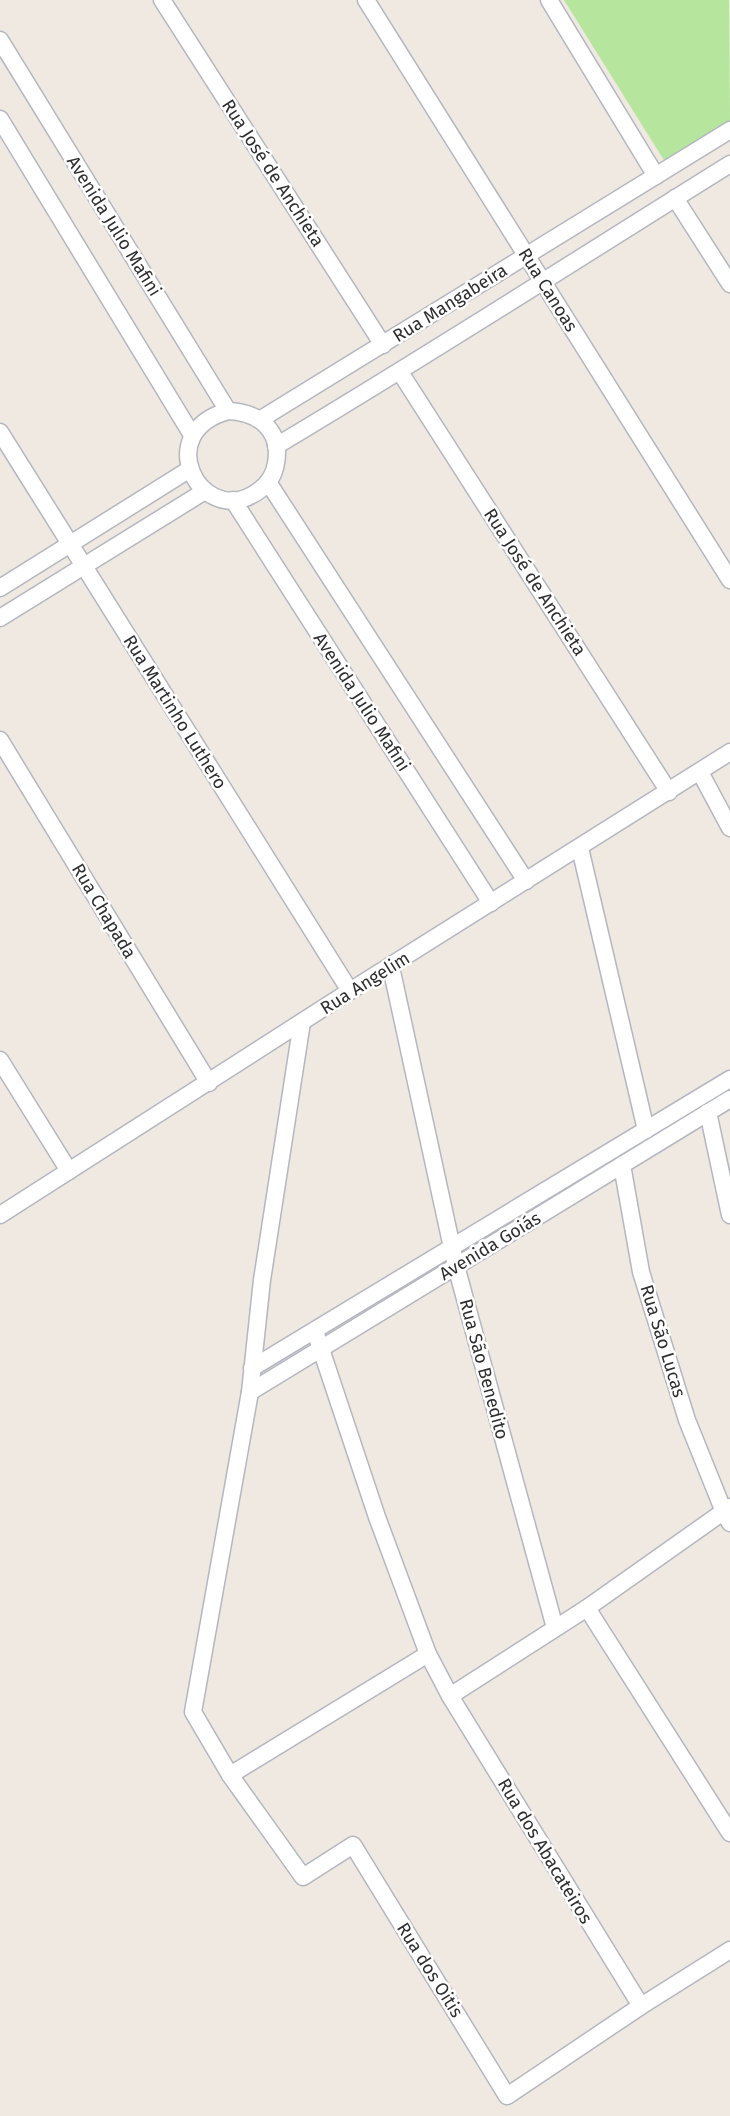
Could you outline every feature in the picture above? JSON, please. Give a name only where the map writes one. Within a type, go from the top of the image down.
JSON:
[{"type":"street","name":"Rua José de Anchieta","points":[[162,0],[383,345]]},
{"type":"street","name":"Rua Canoas","points":[[366,0],[730,580]]},
{"type":"street","points":[[549,0],[656,176]]},
{"type":"street","name":"Avenida Julio Mafini","points":[[0,40],[228,411]]},
{"type":"street","points":[[0,119],[192,435]]},
{"type":"street","name":"Rua Mangabeira","points":[[261,419],[730,130]]},
{"type":"street","name":"Rua Mangabeira","points":[[276,446],[400,372],[730,164]]},
{"type":"street","points":[[675,198],[730,284]]},
{"type":"street","name":"Rua José de Anchieta","points":[[400,372],[669,792]]},
{"type":"street","points":[[228,411],[241,411],[261,419],[270,430],[276,446],[276,465],[268,482],[253,495],[233,500],[218,498],[205,491],[196,481],[188,458],[192,435],[201,423],[214,415],[228,411]]},
{"type":"street","name":"Rua Martinho Luthero","points":[[0,432],[350,991]]},
{"type":"street","points":[[0,588],[190,469]]},
{"type":"street","points":[[268,482],[526,881]]},
{"type":"street","points":[[0,618],[205,491]]},
{"type":"street","name":"Avenida Julio Mafini","points":[[233,500],[491,903]]},
{"type":"street","name":"Rua Chapada","points":[[0,740],[209,1083]]},
{"type":"street","name":"Rua Angelim","points":[[0,1215],[730,752]]},
{"type":"street","points":[[700,772],[730,828]]},
{"type":"street","points":[[580,848],[646,1131]]},
{"type":"street","name":"Rua São Benedito","points":[[391,967],[456,1266],[555,1628]]},
{"type":"street","points":[[302,1022],[262,1280],[250,1392],[193,1712],[230,1775],[428,1654]]},
{"type":"street","points":[[0,1060],[69,1171]]},
{"type":"street","name":"Avenida Goiás","points":[[252,1368],[730,1079]]},
{"type":"street","name":"Avenida Goiás","points":[[250,1392],[730,1099]]},
{"type":"street","points":[[708,1112],[730,1215]]},
{"type":"street","name":"Rua São Lucas","points":[[622,1165],[641,1272],[687,1420],[728,1514]]},
{"type":"street","name":"Rua dos Abacateiros","points":[[315,1331],[377,1517],[428,1654],[450,1696],[641,2006]]},
{"type":"street","points":[[450,1696],[728,1514]]},
{"type":"street","points":[[587,1608],[730,1833]]},
{"type":"street","name":"Rua dos Oitis","points":[[230,1775],[303,1877],[353,1845],[507,2096],[641,2006]]},
{"type":"street","points":[[641,2006],[730,1950]]},
{"type":"green space","points":[[564,0],[729,0],[730,125],[667,165]]}]
